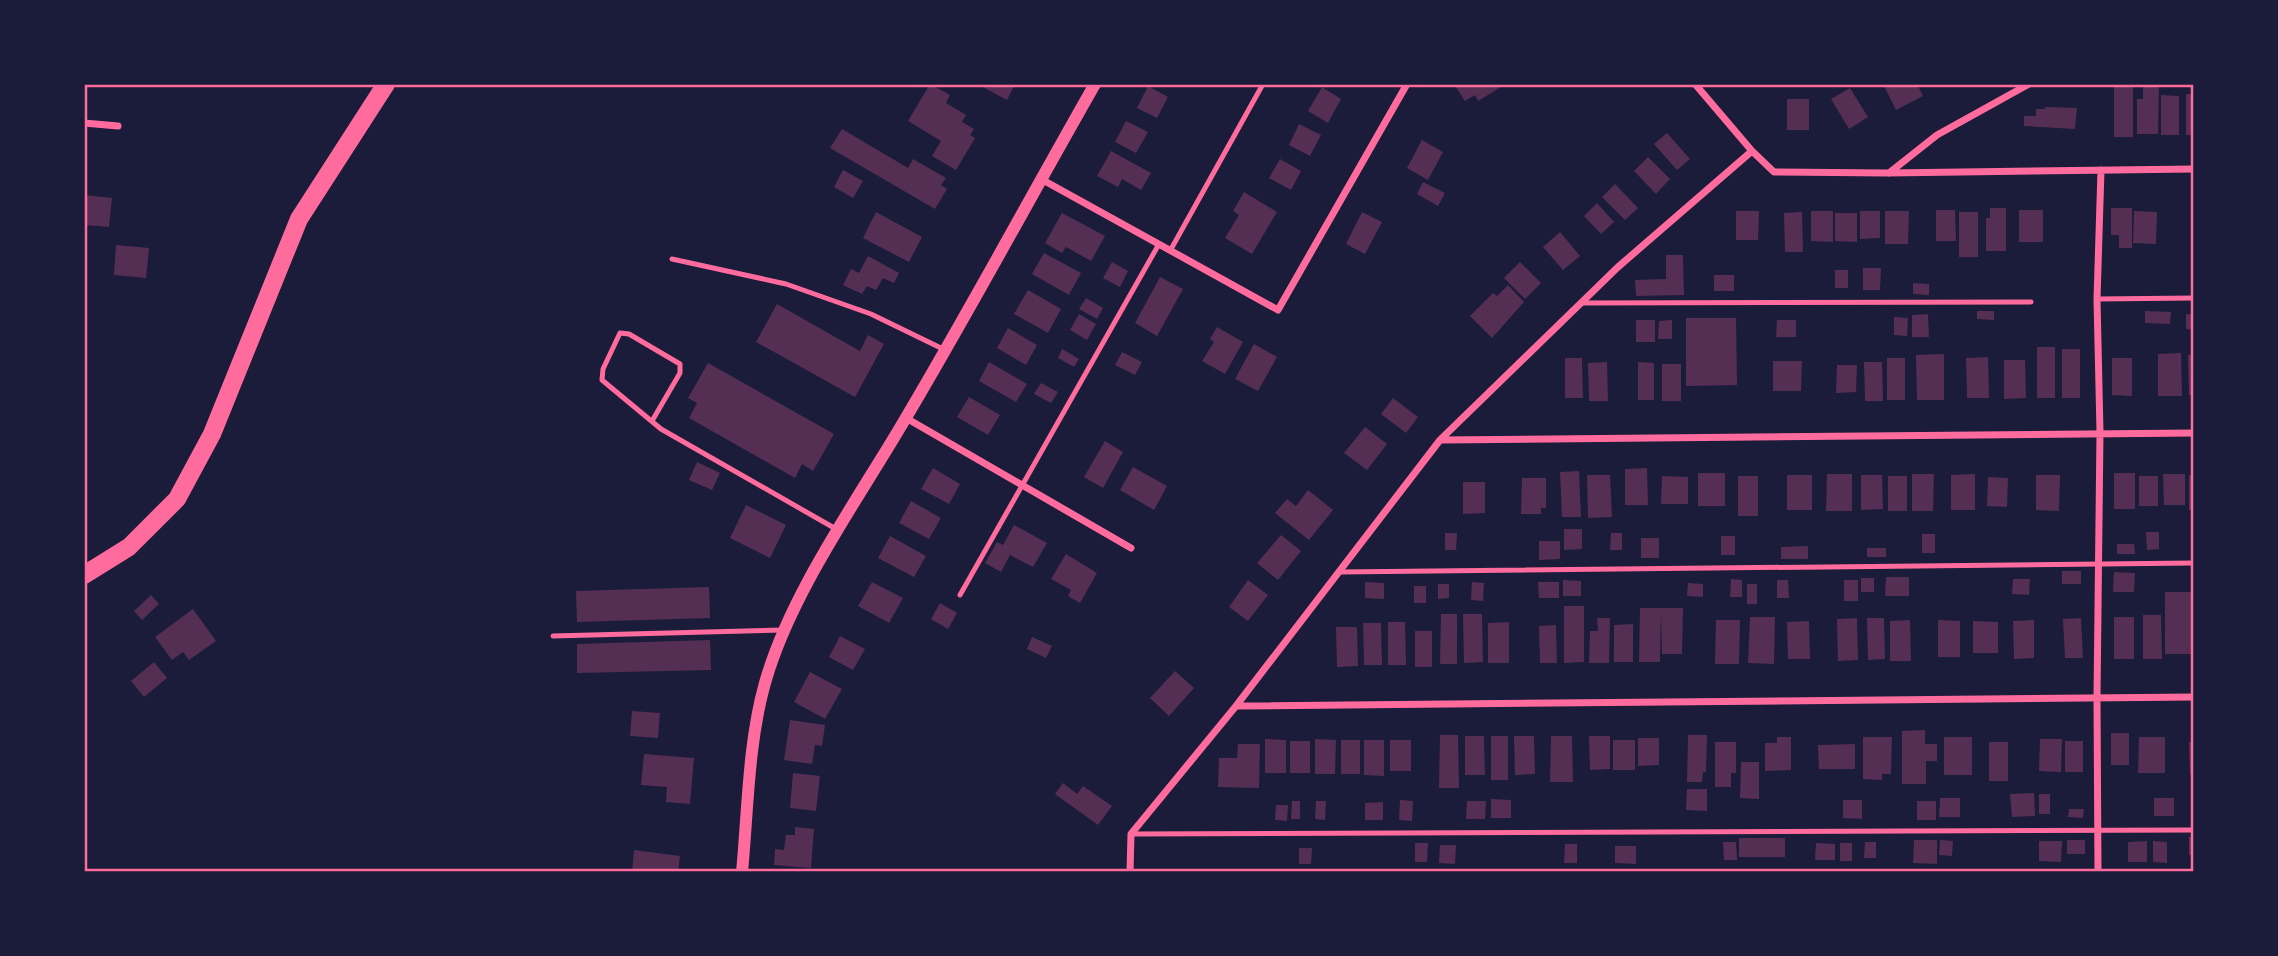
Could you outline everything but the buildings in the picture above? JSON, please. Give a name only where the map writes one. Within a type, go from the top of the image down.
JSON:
[{"type":"main road","points":[[84,575],[129,547],[177,499],[212,435],[299,219],[386,84]]},
{"type":"street","points":[[742,872],[756,724],[765,683],[785,630],[839,530],[906,418],[1095,84]]},
{"type":"street","points":[[1041,179],[1278,310],[1407,84]]},
{"type":"street","points":[[1695,84],[1752,151],[1774,172],[2194,169]]},
{"type":"street","points":[[1888,173],[1937,135],[2029,84]]},
{"type":"street","points":[[84,123],[118,126]]},
{"type":"street","points":[[1130,872],[1131,834],[1236,706],[1440,440],[1618,267],[1752,151]]},
{"type":"street","points":[[2098,872],[2096,697],[2100,432],[2097,299],[2101,170]]},
{"type":"street","points":[[906,418],[1130,548]]},
{"type":"street","points":[[1440,440],[2194,433]]},
{"type":"street","points":[[1236,706],[2194,697]]},
{"type":"lane","points":[[1170,251],[1263,84]]},
{"type":"lane","points":[[960,595],[1159,244]]},
{"type":"lane","points":[[672,259],[786,284],[871,314],[945,349]]},
{"type":"lane","points":[[2097,299],[2194,298]]},
{"type":"lane","points":[[1581,303],[2031,302]]},
{"type":"lane","points":[[652,421],[680,373],[680,364],[629,334],[620,333],[603,369],[602,380],[661,429],[839,530]]},
{"type":"lane","points":[[1339,572],[2194,562]]},
{"type":"lane","points":[[553,636],[785,630]]},
{"type":"lane","points":[[1131,834],[2194,830]]}]
